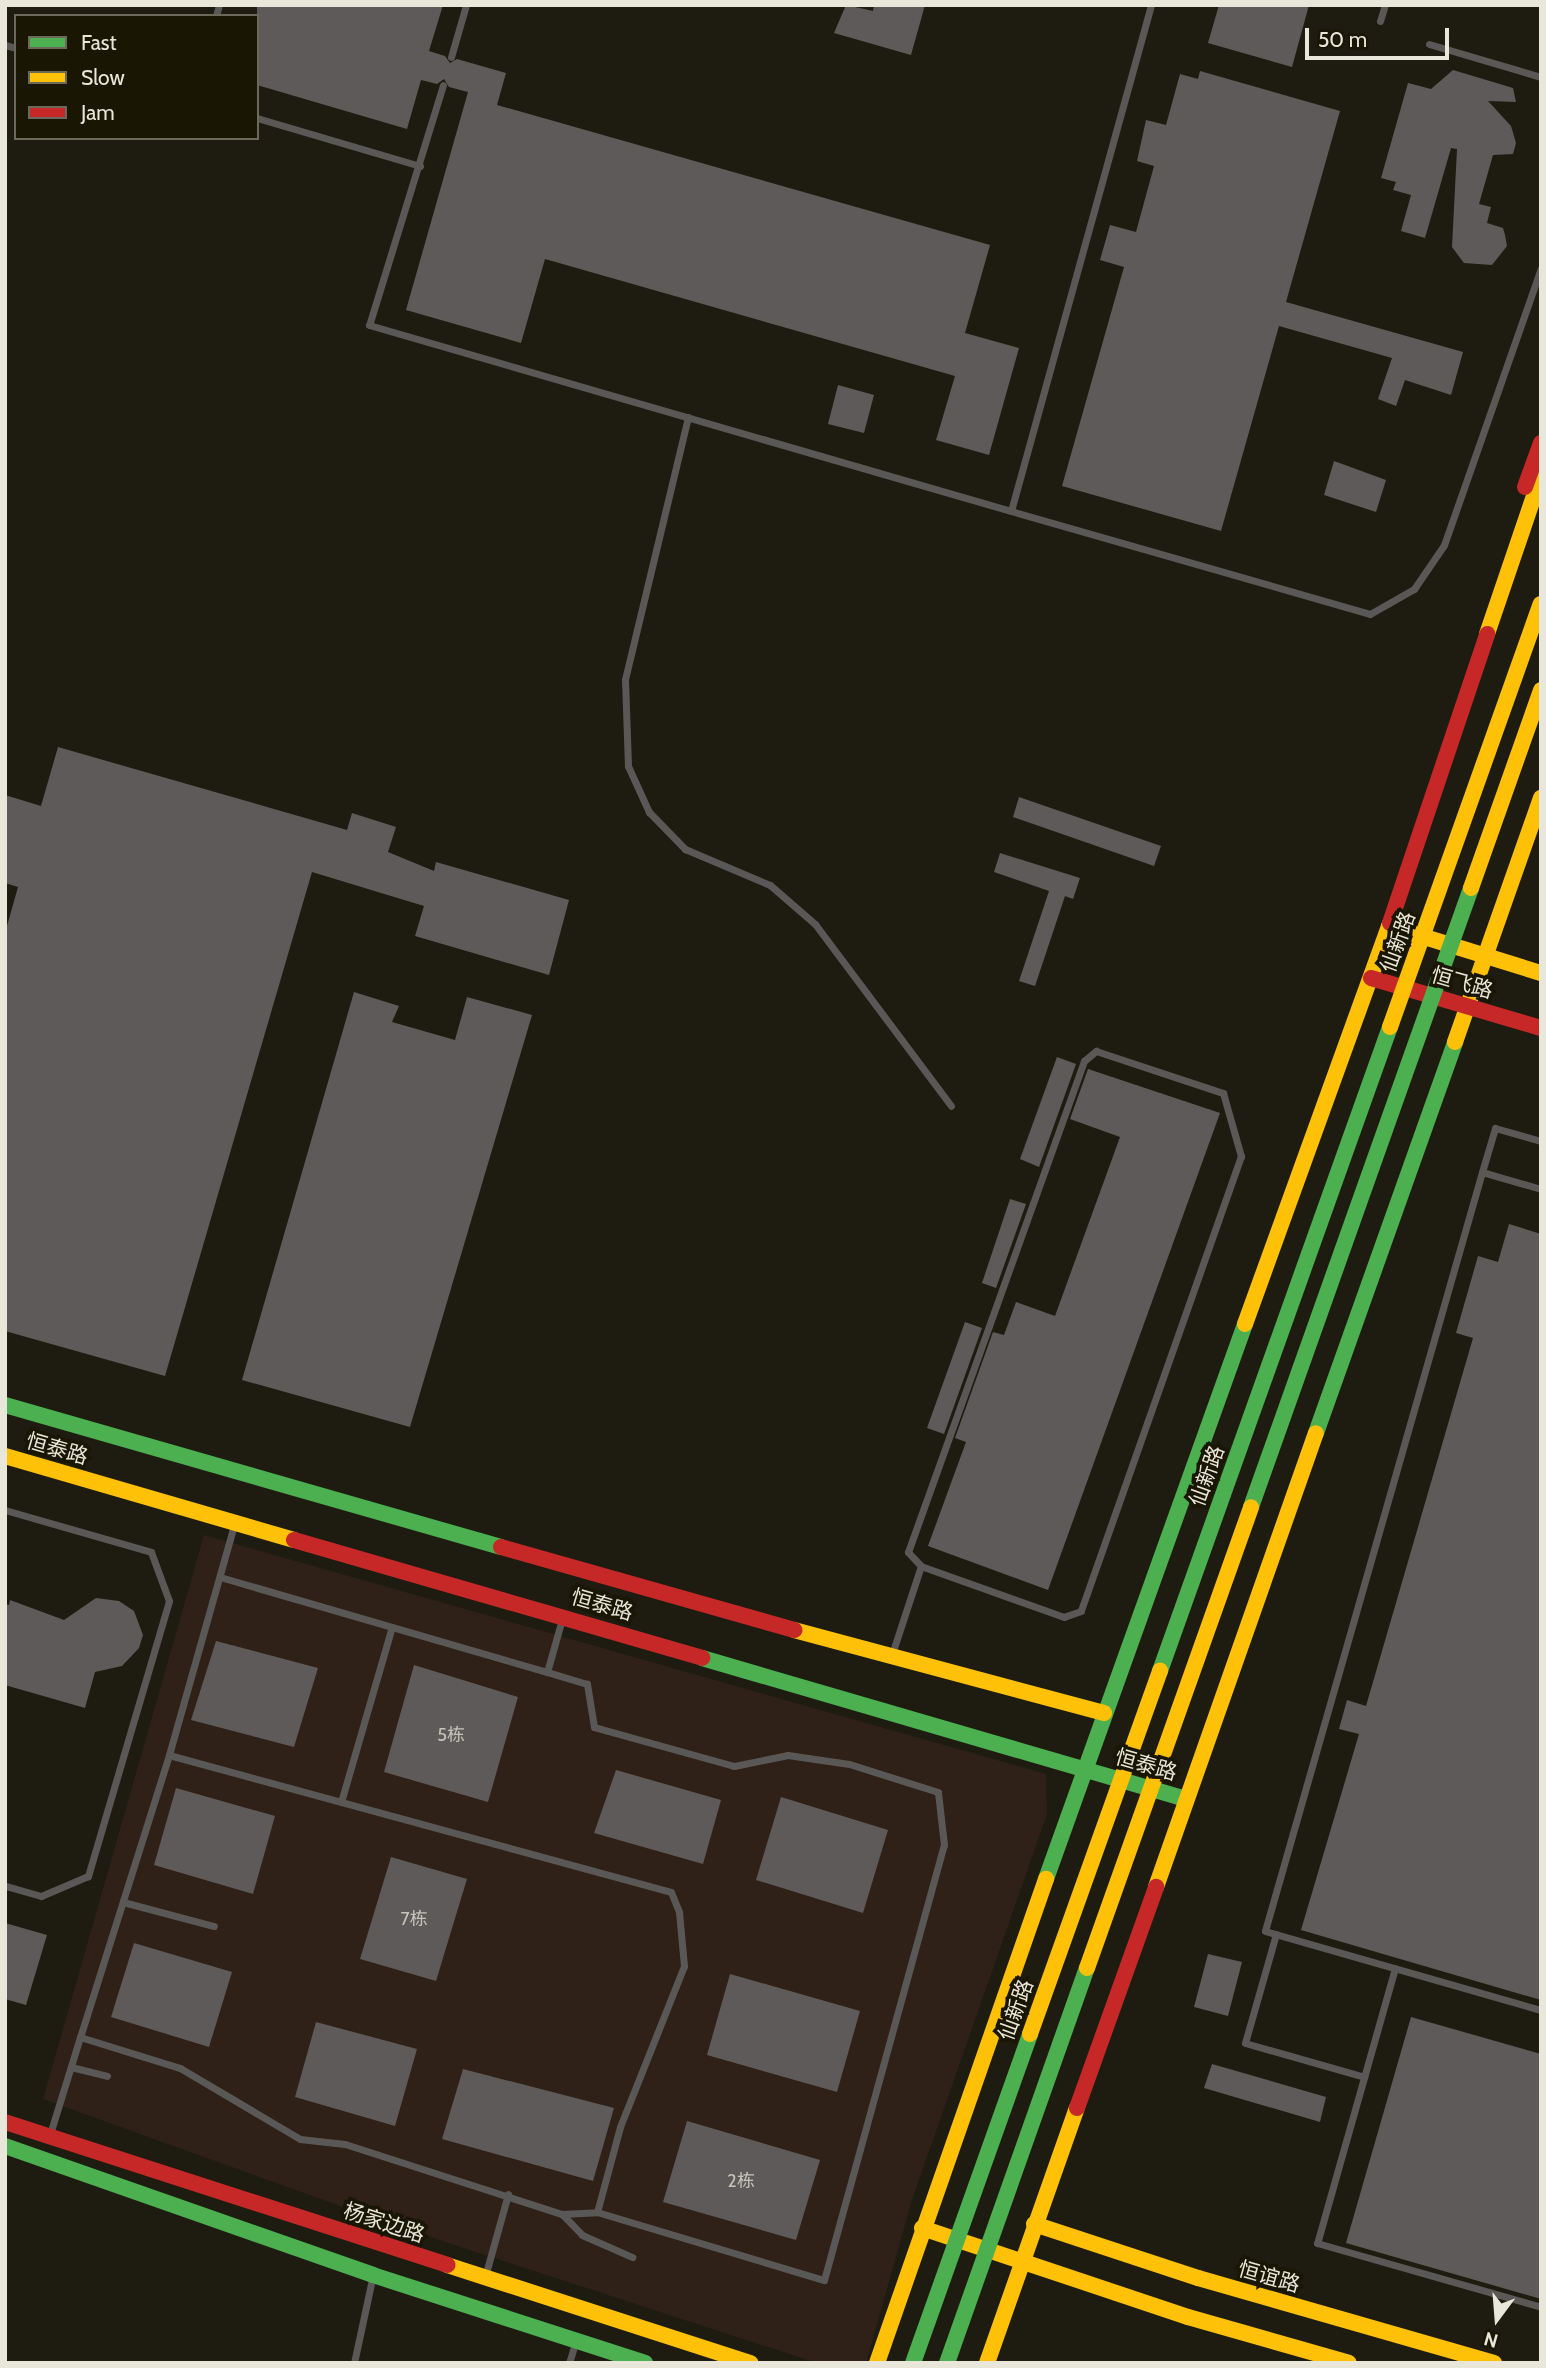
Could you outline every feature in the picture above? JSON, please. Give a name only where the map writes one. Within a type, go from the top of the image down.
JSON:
[{"type":"main road","name":"仙新路","points":[[1489,624],[1511,526],[1541,443]]},
{"type":"main road","name":"仙新路","points":[[877,2363],[1104,1713],[1371,978],[1541,475]]},
{"type":"main road","name":"仙新路","points":[[913,2363],[1541,604]]},
{"type":"main road","points":[[947,2363],[1541,690]]},
{"type":"main road","points":[[987,2363],[1465,1006],[1541,798]]},
{"type":"main road","name":"恒飞路","points":[[1389,926],[1541,973]]},
{"type":"main road","name":"恒飞路","points":[[1371,978],[1541,1028]]},
{"type":"main road","name":"恒泰路","points":[[5,1405],[890,1658],[1104,1713]]},
{"type":"main road","name":"恒泰路","points":[[5,1456],[563,1615],[1186,1799]]},
{"type":"main road","name":"杨家边路","points":[[5,2122],[751,2363]]},
{"type":"main road","points":[[5,2146],[373,2275],[645,2363]]},
{"type":"main road","name":"恒谊路","points":[[1034,2224],[1198,2278],[1494,2363]]},
{"type":"main road","points":[[922,2228],[1188,2317],[1349,2363]]},
{"type":"lane","points":[[451,57],[466,5]]},
{"type":"lane","points":[[1011,511],[1151,5]]},
{"type":"lane","points":[[1380,21],[1385,5]]},
{"type":"lane","points":[[1429,44],[1541,77]]},
{"type":"lane","points":[[443,85],[369,325],[1370,614],[1414,589],[1444,545],[1541,268]]},
{"type":"lane","points":[[259,119],[420,166]]},
{"type":"lane","points":[[688,417],[625,680],[628,766],[649,812],[685,849],[770,885],[815,924],[951,1107]]},
{"type":"lane","points":[[1096,1051],[1223,1093],[1241,1156],[1081,1611],[1064,1617],[921,1566],[908,1552],[1084,1061],[1096,1051]]},
{"type":"lane","points":[[1541,1141],[1495,1128],[1265,1931],[1541,2010]]},
{"type":"lane","points":[[1482,1172],[1541,1189]]},
{"type":"lane","points":[[5,1510],[151,1552],[169,1601],[88,1877],[41,1896],[5,1886]]},
{"type":"lane","points":[[48,2137],[169,1755],[235,1521]]},
{"type":"lane","points":[[890,1658],[921,1566]]},
{"type":"lane","points":[[80,2037],[180,2068],[300,2140],[345,2144],[508,2194],[562,2214],[597,2212],[824,2280],[944,1845],[938,1792],[849,1764],[788,1755],[734,1766],[594,1727],[587,1684],[220,1577]]},
{"type":"lane","points":[[547,1672],[563,1615]]},
{"type":"lane","points":[[341,1802],[392,1627]]},
{"type":"lane","points":[[169,1755],[671,1892],[679,1912],[684,1966],[620,2127],[597,2212]]},
{"type":"lane","points":[[123,1902],[214,1926]]},
{"type":"lane","points":[[1276,1934],[1245,2043],[1364,2077]]},
{"type":"lane","points":[[1395,1968],[1317,2243],[1541,2307]]},
{"type":"lane","points":[[71,2067],[107,2076]]},
{"type":"lane","points":[[485,2277],[508,2194]]},
{"type":"lane","points":[[562,2214],[582,2235],[632,2257]]},
{"type":"lane","points":[[354,2363],[373,2275]]},
{"type":"lane","points":[[569,2363],[576,2340]]},
{"type":"shaded area","points":[[204,1535],[1046,1774],[1047,1814],[912,2200],[866,2363],[817,2363],[393,2225],[43,2099]]},
{"type":"building","points":[[257,5],[443,5],[429,51],[445,56],[450,63],[457,59],[506,73],[497,105],[990,245],[965,333],[1019,348],[989,455],[936,440],[955,376],[545,259],[521,343],[406,310],[468,92],[449,87],[444,79],[437,84],[421,80],[407,129],[259,86]]},
{"type":"building","points":[[846,5],[873,11],[874,5],[925,5],[911,55],[834,33]]},
{"type":"building","points":[[1219,5],[1309,5],[1292,67],[1208,43]]},
{"type":"building","points":[[1453,70],[1513,88],[1516,102],[1488,101],[1511,126],[1516,143],[1513,154],[1493,155],[1479,204],[1491,207],[1487,223],[1503,228],[1505,235],[1507,246],[1492,265],[1464,263],[1452,247],[1457,149],[1451,148],[1425,238],[1401,231],[1411,195],[1393,190],[1396,182],[1381,178],[1408,83],[1431,89]]},
{"type":"building","points":[[1200,71],[1340,111],[1286,302],[1463,352],[1451,395],[1405,380],[1396,406],[1378,399],[1392,358],[1279,326],[1221,531],[1062,486],[1124,267],[1100,260],[1110,225],[1136,232],[1154,166],[1137,161],[1146,120],[1166,125],[1180,74],[1198,79]]},
{"type":"building","points":[[838,385],[874,395],[864,433],[828,424]]},
{"type":"building","points":[[1334,461],[1386,480],[1376,512],[1324,495]]},
{"type":"building","points":[[58,747],[347,830],[352,813],[396,827],[388,852],[434,871],[436,862],[569,900],[549,975],[415,936],[424,906],[312,872],[165,1376],[5,1331],[5,933],[18,887],[5,883],[5,795],[41,806]]},
{"type":"building","points":[[1019,797],[1161,846],[1154,866],[1013,817]]},
{"type":"building","points":[[1000,853],[1080,878],[1073,899],[1065,896],[1035,986],[1019,981],[1049,891],[994,872]]},
{"type":"building","points":[[354,992],[399,1006],[392,1022],[455,1040],[467,997],[532,1015],[410,1427],[242,1380]]},
{"type":"building","points":[[1057,1057],[1076,1064],[1039,1167],[1020,1159]]},
{"type":"building","points":[[1088,1069],[1220,1113],[1048,1590],[928,1546],[966,1442],[955,1438],[993,1332],[1004,1335],[1016,1302],[1055,1316],[1120,1137],[1070,1119]]},
{"type":"building","points":[[1010,1199],[1026,1204],[996,1288],[982,1283]]},
{"type":"building","points":[[1509,1224],[1541,1234],[1541,2000],[1301,1930],[1359,1734],[1339,1729],[1347,1700],[1366,1706],[1473,1338],[1456,1333],[1478,1256],[1498,1262]]},
{"type":"building","points":[[965,1322],[982,1328],[944,1434],[927,1428]]},
{"type":"building","points":[[96,1598],[119,1601],[134,1611],[143,1635],[139,1648],[122,1666],[95,1672],[85,1708],[5,1685],[5,1604],[9,1605],[10,1600],[64,1620]]},
{"type":"building","points":[[216,1641],[318,1668],[294,1747],[191,1720]]},
{"type":"building","points":[[414,1665],[518,1697],[488,1802],[384,1772]]},
{"type":"building","points":[[616,1770],[721,1800],[703,1864],[594,1833]]},
{"type":"building","points":[[176,1788],[275,1816],[253,1894],[154,1865]]},
{"type":"building","points":[[781,1797],[888,1830],[863,1913],[756,1880]]},
{"type":"building","points":[[391,1857],[467,1879],[436,1981],[360,1959]]},
{"type":"building","points":[[5,1923],[47,1935],[26,2005],[5,1999]]},
{"type":"building","points":[[134,1943],[232,1972],[209,2047],[111,2017]]},
{"type":"building","points":[[1208,1954],[1242,1962],[1228,2016],[1194,2007]]},
{"type":"building","points":[[730,1974],[860,2011],[837,2092],[707,2055]]},
{"type":"building","points":[[1411,2017],[1541,2054],[1541,2299],[1346,2243]]},
{"type":"building","points":[[316,2022],[417,2049],[395,2126],[295,2097]]},
{"type":"building","points":[[1212,2064],[1326,2097],[1320,2122],[1204,2088]]},
{"type":"building","points":[[463,2069],[614,2108],[593,2181],[442,2139]]},
{"type":"building","points":[[687,2121],[820,2160],[796,2240],[663,2202]]},
{"type":"traffic: fast","points":[[1251,1507],[1471,888]]},
{"type":"traffic: fast","points":[[1160,1671],[1390,1027]]},
{"type":"traffic: fast","points":[[1316,1433],[1455,1042]]},
{"type":"traffic: fast","points":[[1046,1879],[1245,1324]]},
{"type":"traffic: fast","points":[[5,1405],[501,1547]]},
{"type":"traffic: fast","points":[[702,1658],[1186,1799]]},
{"type":"traffic: fast","points":[[947,2363],[1087,1968]]},
{"type":"traffic: fast","points":[[913,2363],[1030,2034]]},
{"type":"traffic: fast","points":[[5,2146],[373,2275],[645,2363]]},
{"type":"traffic: slow","points":[[1487,634],[1541,475]]},
{"type":"traffic: slow","points":[[1390,1027],[1541,604]]},
{"type":"traffic: slow","points":[[1471,888],[1541,690]]},
{"type":"traffic: slow","points":[[1455,1042],[1541,798]]},
{"type":"traffic: slow","points":[[1245,1324],[1390,923]]},
{"type":"traffic: slow","points":[[1389,926],[1541,973]]},
{"type":"traffic: slow","points":[[1156,1887],[1316,1433]]},
{"type":"traffic: slow","points":[[5,1456],[294,1540]]},
{"type":"traffic: slow","points":[[1087,1968],[1251,1507]]},
{"type":"traffic: slow","points":[[794,1630],[1104,1713]]},
{"type":"traffic: slow","points":[[1030,2034],[1160,1671]]},
{"type":"traffic: slow","points":[[877,2363],[1046,1879]]},
{"type":"traffic: slow","points":[[987,2363],[1077,2108]]},
{"type":"traffic: slow","points":[[1034,2224],[1198,2278],[1494,2363]]},
{"type":"traffic: slow","points":[[922,2228],[1188,2317],[1349,2363]]},
{"type":"traffic: slow","points":[[447,2265],[751,2363]]},
{"type":"traffic: jam","points":[[1525,487],[1541,443]]},
{"type":"traffic: jam","points":[[1390,923],[1487,634]]},
{"type":"traffic: jam","points":[[1371,978],[1541,1028]]},
{"type":"traffic: jam","points":[[294,1540],[702,1658]]},
{"type":"traffic: jam","points":[[501,1547],[794,1630]]},
{"type":"traffic: jam","points":[[1077,2108],[1156,1887]]},
{"type":"traffic: jam","points":[[5,2122],[447,2265]]}]
